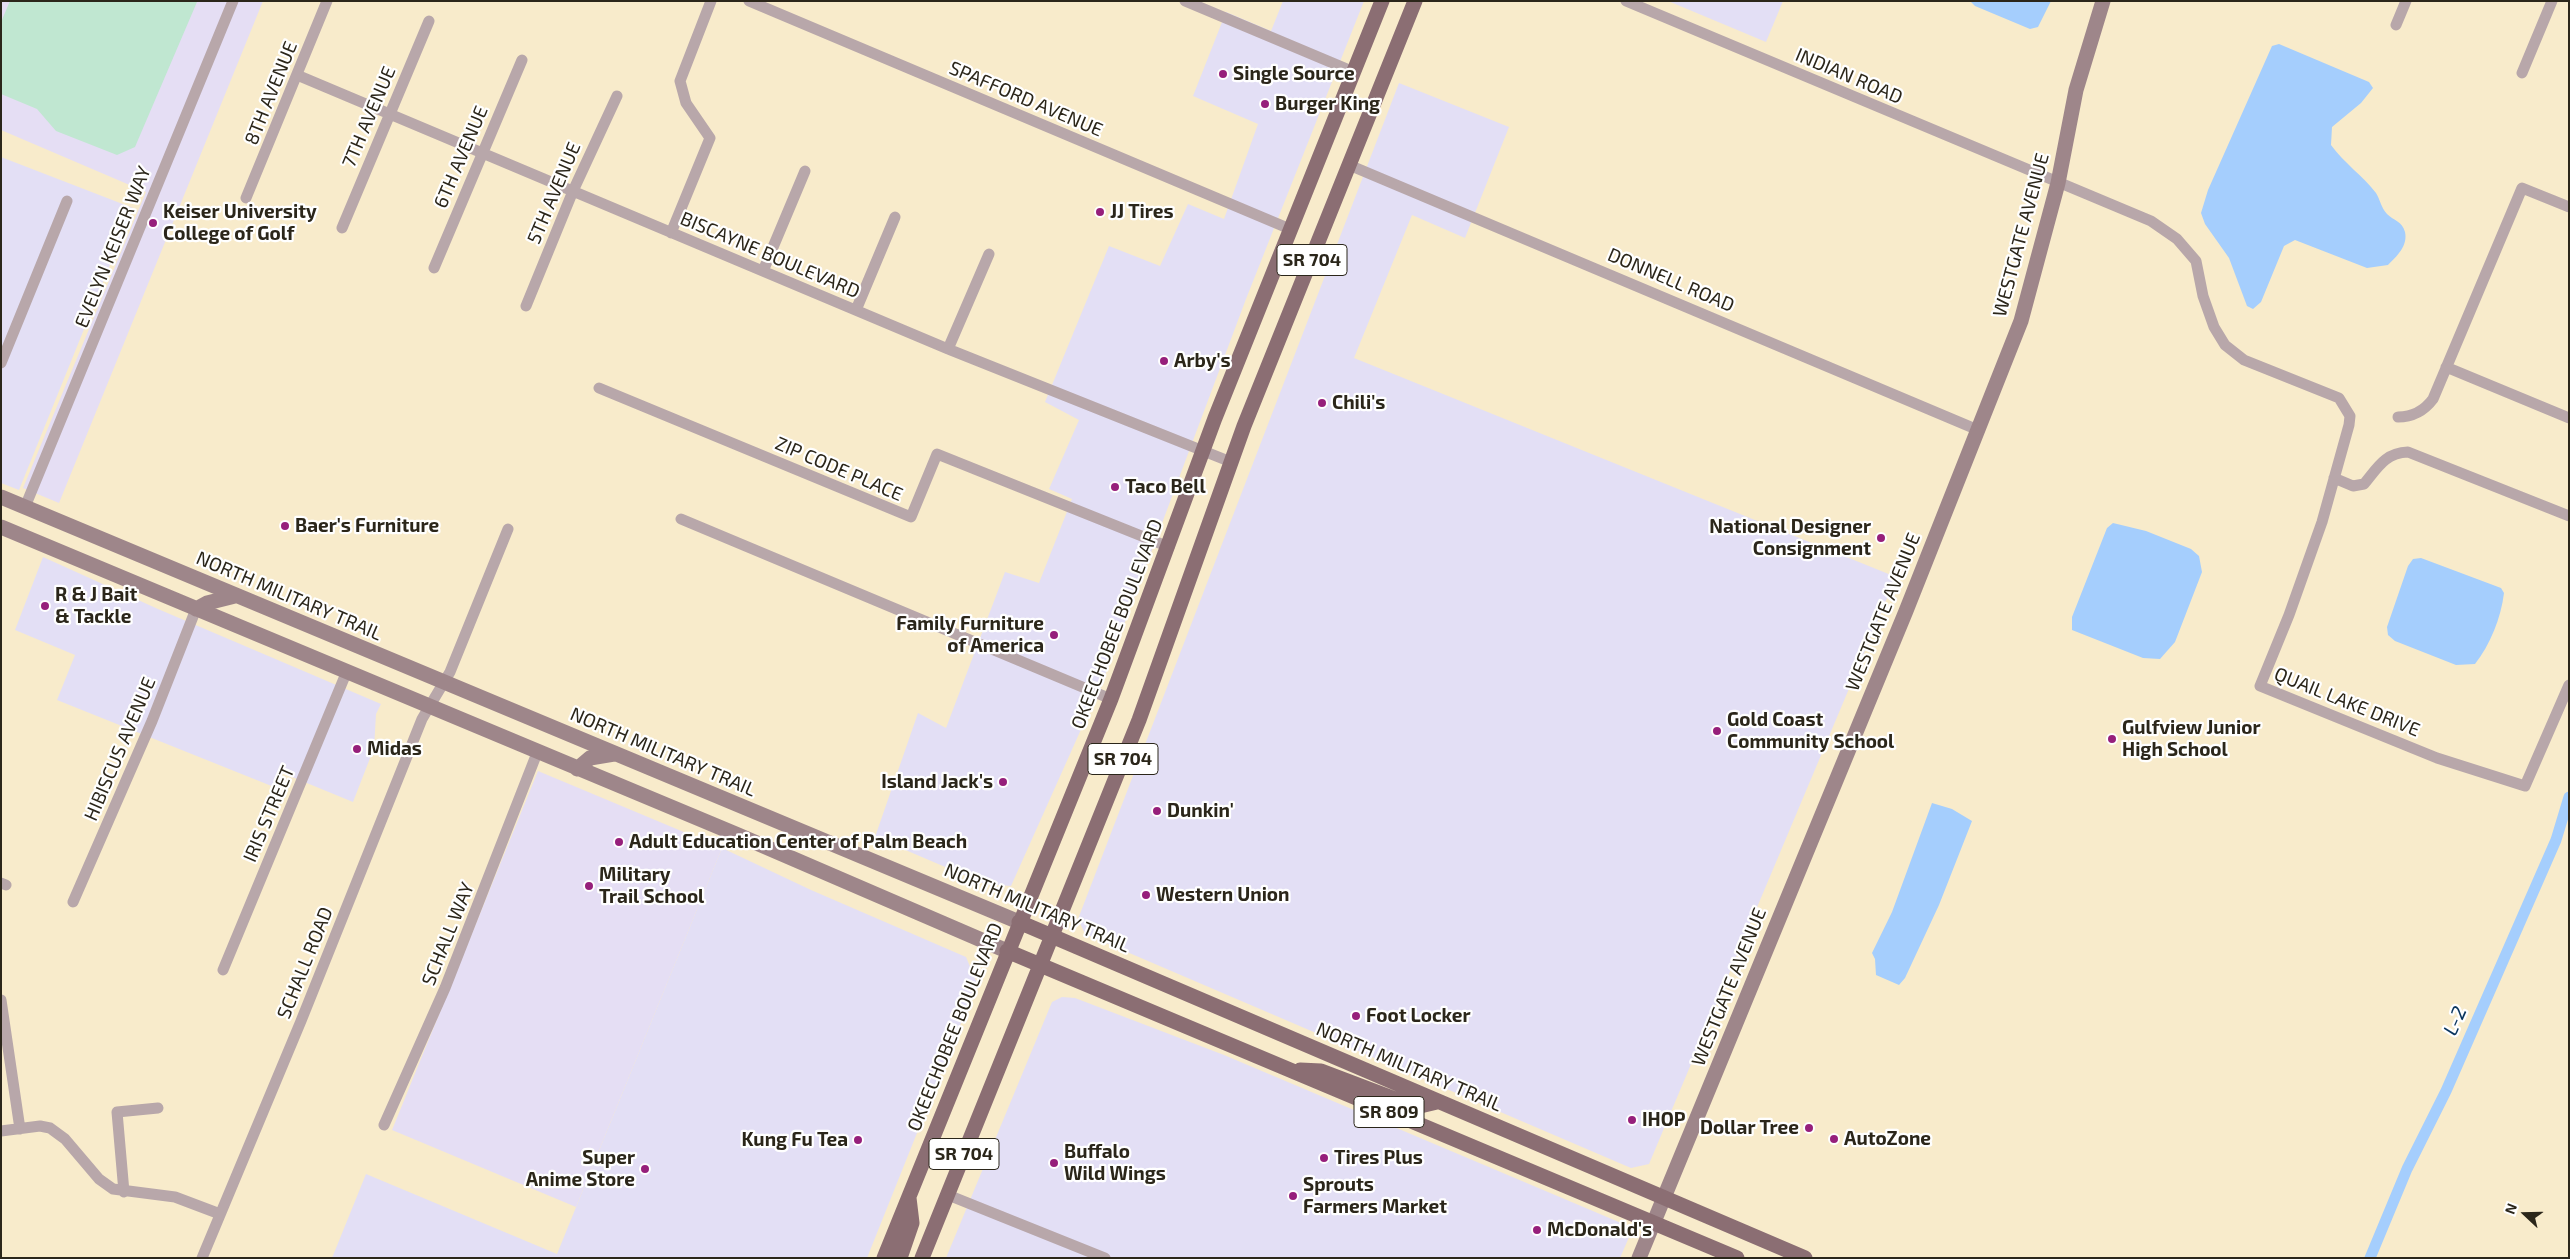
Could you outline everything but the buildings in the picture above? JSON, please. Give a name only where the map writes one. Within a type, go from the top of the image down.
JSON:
[{"type":"main road","name":"OKEECHOBEE BOULEVARD","points":[[884,1258],[1007,951],[1111,699],[1203,451],[1382,1]]},
{"type":"main road","name":"SR 704","points":[[922,1258],[1139,720],[1231,462],[1415,1]]},
{"type":"main road","name":"WESTGATE AVENUE","points":[[1639,1258],[1868,702],[2021,321],[2058,183],[2076,90],[2103,1]]},
{"type":"main road","name":"NORTH MILITARY TRAIL","points":[[4,503],[25,507],[1019,922],[1806,1258]]},
{"type":"main road","name":"SR 809","points":[[1,527],[347,671],[537,753],[738,835],[1040,966],[1737,1258]]},
{"type":"main road","points":[[196,609],[207,603],[235,596]]},
{"type":"main road","points":[[577,769],[590,758],[614,754]]},
{"type":"main road","points":[[1288,1070],[1321,1071],[1416,1107],[1437,1102]]},
{"type":"main road","points":[[900,1258],[912,1224],[908,1196]]},
{"type":"street","name":"EVELYN KEISER WAY","points":[[25,507],[233,1]]},
{"type":"street","name":"8TH AVENUE","points":[[246,198],[327,1]]},
{"type":"street","points":[[671,232],[710,138],[686,103],[681,91],[680,81],[711,1]]},
{"type":"street","name":"SPAFFORD AVENUE","points":[[749,1],[1290,229]]},
{"type":"street","points":[[1185,1],[1354,72]]},
{"type":"street","name":"INDIAN ROAD","points":[[1626,1],[2151,221],[2177,239],[2196,261],[2203,296],[2214,327],[2225,345],[2244,360],[2339,398]]},
{"type":"street","points":[[2396,25],[2406,1]]},
{"type":"street","points":[[2522,73],[2552,1]]},
{"type":"street","name":"7TH AVENUE","points":[[342,228],[429,21]]},
{"type":"street","name":"6TH AVENUE","points":[[434,268],[481,153],[522,60]]},
{"type":"street","name":"BISCAYNE BOULEVARD","points":[[297,75],[948,349],[1231,462]]},
{"type":"street","name":"5TH AVENUE","points":[[526,306],[573,191],[617,96]]},
{"type":"street","name":"DONNELL ROAD","points":[[1349,165],[1978,430]]},
{"type":"street","points":[[763,271],[805,171]]},
{"type":"street","points":[[2398,417],[2415,415],[2428,405],[2522,188],[2569,207]]},
{"type":"street","points":[[1,363],[68,201]]},
{"type":"street","points":[[856,310],[895,217]]},
{"type":"street","points":[[948,349],[989,254]]},
{"type":"street","points":[[2446,367],[2569,418]]},
{"type":"street","name":"ZIP CODE PLACE","points":[[599,388],[910,517],[937,454],[1169,546]]},
{"type":"street","name":"QUAIL LAKE DRIVE","points":[[2339,398],[2350,416],[2349,425],[2322,522],[2292,606],[2260,686],[2437,758],[2524,786],[2569,685]]},
{"type":"street","points":[[2334,478],[2353,486],[2364,484],[2384,460],[2395,452],[2408,452],[2569,516]]},
{"type":"street","points":[[681,519],[1111,699]]},
{"type":"street","name":"SCHALL ROAD","points":[[202,1258],[422,719],[450,672],[508,529]]},
{"type":"street","name":"HIBISCUS AVENUE","points":[[73,902],[152,721],[196,609]]},
{"type":"street","name":"IRIS STREET","points":[[223,970],[347,671]]},
{"type":"street","name":"SCHALL WAY","points":[[384,1125],[446,988],[537,753]]},
{"type":"street","points":[[1,1000],[20,1129]]},
{"type":"street","points":[[124,1192],[117,1112],[158,1108]]},
{"type":"street","points":[[1,1131],[50,1128],[65,1139],[99,1179],[112,1189],[175,1197],[220,1214]]},
{"type":"street","points":[[948,1194],[1104,1258]]},
{"type":"shaded area","name":"Keiser University College of Golf","points":[[1,1],[263,1],[59,503],[23,488],[146,192],[1,130]]},
{"type":"shaded area","points":[[1283,1],[1364,1],[1246,299],[1104,678],[1011,886],[985,884],[875,837],[918,713],[946,728],[1005,572],[1039,583],[1072,499],[1049,489],[1079,420],[1045,402],[1109,246],[1160,266],[1188,204],[1224,219],[1258,124],[1193,96],[1226,12],[1271,31]]},
{"type":"shaded area","points":[[1668,1],[1783,1],[1766,42]]},
{"type":"shaded area","points":[[1399,83],[1509,127],[1465,238],[1412,215],[1354,358],[1896,577],[1649,1164],[1631,1168],[1085,934],[1078,919]]},
{"type":"shaded area","points":[[1,157],[133,208],[19,490],[1,483]]},
{"type":"shaded area","points":[[43,557],[158,609],[381,704],[376,714],[374,748],[353,802],[280,772],[274,787],[57,700],[75,655],[15,630]]},
{"type":"shaded area","points":[[538,771],[722,848],[576,1207],[392,1130]]},
{"type":"shaded area","points":[[722,848],[811,890],[966,957],[977,983],[867,1258],[332,1258],[366,1174],[557,1254]]},
{"type":"shaded area","points":[[1062,997],[1075,998],[1224,1055],[1633,1228],[1620,1258],[946,1258],[1052,1002]]},
{"type":"green space","points":[[10,1],[197,2],[135,147],[117,155],[56,131],[37,109],[1,94],[1,22]]},
{"type":"water","points":[[2051,1],[2038,27],[2030,29],[1975,6],[1971,2]]},
{"type":"water","points":[[2279,44],[2369,82],[2373,88],[2361,103],[2332,127],[2331,145],[2376,193],[2385,212],[2402,226],[2406,237],[2401,250],[2388,265],[2367,268],[2295,240],[2284,246],[2261,302],[2253,309],[2247,306],[2229,258],[2205,224],[2201,213],[2208,190],[2272,46]]},
{"type":"water","points":[[2113,523],[2146,531],[2191,549],[2199,556],[2202,572],[2175,642],[2160,659],[2143,658],[2072,630],[2072,617],[2107,528]]},
{"type":"water","points":[[2421,558],[2501,588],[2504,593],[2494,631],[2475,664],[2456,665],[2395,641],[2388,635],[2387,627],[2408,566],[2413,559]]},
{"type":"water","points":[[1932,803],[1952,809],[1972,821],[1939,905],[1905,978],[1899,985],[1876,975],[1875,959],[1872,953],[1892,912]]},
{"type":"waterway","name":"L-2","points":[[2370,1258],[2407,1169],[2446,1091],[2556,840],[2569,797]]},
{"type":"place","name":"Single Source","points":[[1223,74]]},
{"type":"place","name":"Burger King","points":[[1265,104]]},
{"type":"place","name":"JJ Tires","points":[[1100,212]]},
{"type":"place","name":"Keiser University College of Golf","points":[[153,223]]},
{"type":"place","name":"Arby's","points":[[1164,361]]},
{"type":"place","name":"Chili's","points":[[1322,403]]},
{"type":"place","name":"Taco Bell","points":[[1115,487]]},
{"type":"place","name":"Baer's Furniture","points":[[285,526]]},
{"type":"place","name":"National Designer Consignment","points":[[1881,538]]},
{"type":"place","name":"R & J Bait & Tackle","points":[[45,606]]},
{"type":"place","name":"Family Furniture of America","points":[[1054,635]]},
{"type":"place","name":"Gold Coast Community School","points":[[1717,731]]},
{"type":"place","name":"Gulfview Junior High School","points":[[2112,739]]},
{"type":"place","name":"Midas","points":[[357,749]]},
{"type":"place","name":"Island Jack's","points":[[1003,782]]},
{"type":"place","name":"Dunkin'","points":[[1157,811]]},
{"type":"place","name":"Adult Education Center of Palm Beach","points":[[619,842]]},
{"type":"place","name":"Military Trail School","points":[[589,886]]},
{"type":"place","name":"Western Union","points":[[1146,895]]},
{"type":"place","name":"Foot Locker","points":[[1356,1016]]},
{"type":"place","name":"IHOP","points":[[1632,1120]]},
{"type":"place","name":"Dollar Tree","points":[[1809,1128]]},
{"type":"place","name":"AutoZone","points":[[1834,1139]]},
{"type":"place","name":"Kung Fu Tea","points":[[858,1140]]},
{"type":"place","name":"Tires Plus","points":[[1324,1158]]},
{"type":"place","name":"Buffalo Wild Wings","points":[[1054,1163]]},
{"type":"place","name":"Super Anime Store","points":[[645,1169]]},
{"type":"place","name":"Sprouts Farmers Market","points":[[1293,1196]]},
{"type":"place","name":"McDonald's","points":[[1537,1230]]}]
